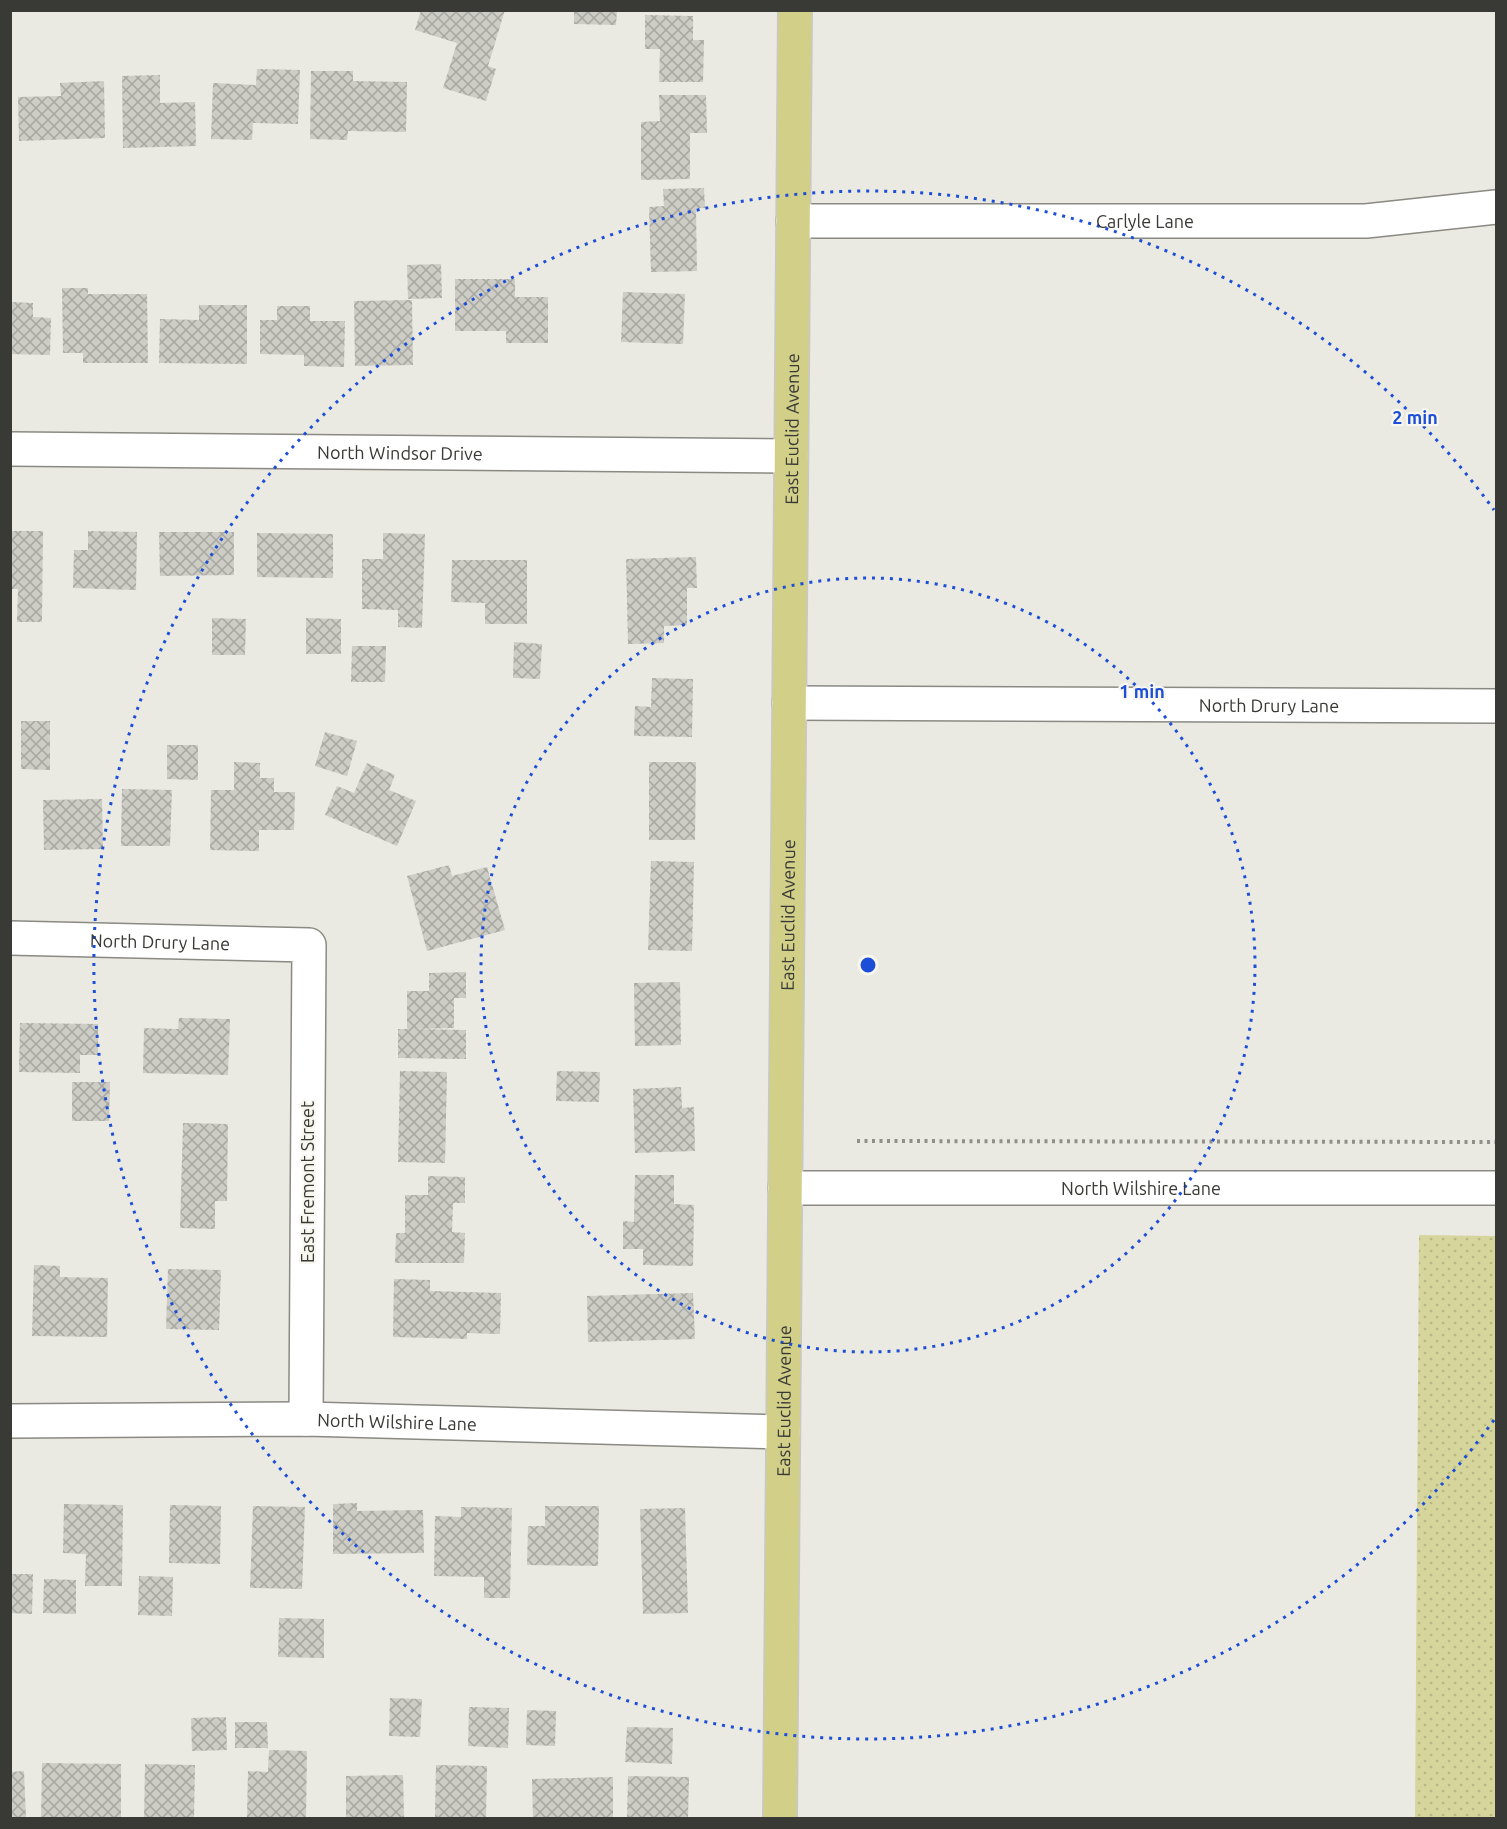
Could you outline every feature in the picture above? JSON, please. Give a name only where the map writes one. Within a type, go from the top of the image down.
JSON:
[{"type":"main road","name":"East Euclid Avenue","points":[[780,1818],[795,10]]},
{"type":"street","name":"Carlyle Lane","points":[[793,221],[1366,221],[1497,207]]},
{"type":"street","name":"North Windsor Drive","points":[[10,449],[791,456]]},
{"type":"street","name":"North Drury Lane","points":[[789,703],[1497,706]]},
{"type":"street","name":"North Drury Lane","points":[[10,938],[309,945]]},
{"type":"street","name":"East Fremont Street","points":[[306,1419],[309,945]]},
{"type":"street","name":"North Wilshire Lane","points":[[785,1188],[1497,1188]]},
{"type":"street","name":"North Wilshire Lane","points":[[10,1421],[306,1419],[783,1432]]},
{"type":"path","points":[[857,1141],[1497,1142]]},
{"type":"shaded area","points":[[1419,1235],[1496,1236],[1496,1818],[1415,1818]]},
{"type":"building","points":[[421,10],[505,10],[488,66],[496,69],[486,101],[443,88],[457,43],[415,30]]},
{"type":"building","points":[[574,10],[617,10],[616,25],[574,24]]},
{"type":"building","points":[[645,15],[693,16],[693,40],[704,40],[703,82],[659,82],[660,49],[645,49]]},
{"type":"building","points":[[257,69],[300,70],[298,124],[253,123],[252,140],[211,139],[213,83],[256,85]]},
{"type":"building","points":[[311,71],[353,71],[353,81],[407,82],[406,132],[348,131],[347,140],[310,139]]},
{"type":"building","points":[[160,75],[160,103],[195,102],[196,146],[123,148],[122,76]]},
{"type":"building","points":[[104,81],[105,138],[19,141],[18,97],[61,96],[60,83]]},
{"type":"building","points":[[659,95],[706,95],[707,133],[690,133],[690,179],[641,180],[641,122],[660,121]]},
{"type":"building","points":[[704,188],[705,208],[696,208],[697,271],[651,272],[649,207],[664,206],[663,189]]},
{"type":"building","points":[[441,264],[442,298],[408,299],[407,265]]},
{"type":"building","points":[[455,279],[515,279],[515,297],[548,297],[548,343],[506,343],[506,331],[455,331]]},
{"type":"building","points":[[62,288],[88,288],[88,294],[147,294],[148,363],[83,363],[83,353],[63,353]]},
{"type":"building","points":[[623,292],[685,294],[683,344],[621,342]]},
{"type":"building","points":[[412,300],[413,365],[355,366],[354,301]]},
{"type":"building","points":[[10,302],[33,303],[33,317],[51,318],[50,355],[10,354]]},
{"type":"building","points":[[199,305],[247,305],[247,364],[159,363],[160,319],[199,320]]},
{"type":"building","points":[[277,306],[310,306],[310,321],[345,321],[344,367],[304,366],[304,355],[260,354],[260,320],[277,320]]},
{"type":"building","points":[[10,531],[43,531],[42,622],[17,622],[18,589],[10,589]]},
{"type":"building","points":[[88,531],[137,532],[136,590],[73,588],[74,550],[88,550]]},
{"type":"building","points":[[159,532],[234,532],[234,575],[160,576]]},
{"type":"building","points":[[257,533],[333,534],[333,578],[257,577]]},
{"type":"building","points":[[383,533],[425,534],[422,628],[398,627],[398,610],[362,609],[362,559],[383,559]]},
{"type":"building","points":[[696,557],[697,588],[687,588],[687,625],[664,626],[664,643],[628,644],[626,559]]},
{"type":"building","points":[[452,560],[527,560],[527,624],[485,624],[485,603],[451,602]]},
{"type":"building","points":[[212,618],[246,619],[245,655],[212,655]]},
{"type":"building","points":[[306,618],[341,619],[341,654],[306,654]]},
{"type":"building","points":[[514,642],[542,644],[540,679],[513,678]]},
{"type":"building","points":[[352,646],[386,646],[385,682],[351,682]]},
{"type":"building","points":[[652,678],[693,679],[692,737],[634,736],[635,706],[651,707]]},
{"type":"building","points":[[21,721],[50,721],[50,770],[21,769]]},
{"type":"building","points":[[325,732],[357,741],[347,776],[315,766]]},
{"type":"building","points":[[167,745],[198,745],[198,780],[167,779]]},
{"type":"building","points":[[234,762],[260,763],[260,778],[274,778],[274,792],[295,792],[294,830],[259,830],[259,851],[210,850],[211,790],[234,790]]},
{"type":"building","points":[[649,762],[696,762],[695,840],[649,840]]},
{"type":"building","points":[[367,763],[395,775],[389,790],[416,801],[397,846],[325,815],[337,786],[354,793]]},
{"type":"building","points":[[122,789],[172,790],[170,846],[121,846]]},
{"type":"building","points":[[102,799],[103,849],[44,850],[43,800]]},
{"type":"building","points":[[651,861],[694,862],[692,951],[648,950]]},
{"type":"building","points":[[449,865],[452,876],[487,867],[505,930],[427,951],[407,876]]},
{"type":"building","points":[[466,972],[466,998],[454,998],[454,1028],[414,1029],[466,1030],[466,1059],[398,1058],[398,1029],[407,1029],[407,991],[429,991],[429,973]]},
{"type":"building","points":[[680,982],[681,1045],[635,1046],[634,983]]},
{"type":"building","points":[[179,1018],[230,1019],[228,1075],[143,1073],[144,1028],[178,1029]]},
{"type":"building","points":[[20,1023],[98,1024],[98,1055],[80,1055],[80,1073],[19,1072]]},
{"type":"building","points":[[400,1071],[447,1072],[445,1163],[398,1162]]},
{"type":"building","points":[[557,1071],[600,1072],[599,1102],[556,1101]]},
{"type":"building","points":[[72,1082],[110,1082],[109,1121],[72,1121]]},
{"type":"building","points":[[681,1087],[682,1108],[694,1107],[695,1151],[635,1153],[633,1089]]},
{"type":"building","points":[[183,1123],[228,1124],[227,1201],[215,1201],[215,1229],[180,1228]]},
{"type":"building","points":[[635,1175],[674,1175],[674,1204],[694,1205],[693,1266],[643,1265],[643,1249],[623,1249],[623,1221],[634,1222]]},
{"type":"building","points":[[428,1176],[465,1177],[465,1203],[453,1203],[452,1232],[465,1233],[464,1263],[395,1263],[396,1233],[405,1233],[405,1195],[428,1195]]},
{"type":"building","points":[[34,1265],[60,1266],[60,1277],[108,1278],[107,1337],[32,1336]]},
{"type":"building","points":[[168,1269],[221,1270],[219,1330],[166,1329]]},
{"type":"building","points":[[394,1279],[430,1280],[430,1291],[501,1293],[500,1334],[467,1333],[467,1339],[393,1337]]},
{"type":"building","points":[[693,1293],[695,1339],[588,1342],[587,1296]]},
{"type":"building","points":[[357,1503],[357,1511],[423,1510],[424,1553],[333,1554],[333,1504]]},
{"type":"building","points":[[64,1504],[123,1505],[122,1586],[85,1586],[86,1554],[63,1553]]},
{"type":"building","points":[[170,1505],[221,1506],[220,1564],[169,1563]]},
{"type":"building","points":[[253,1506],[305,1507],[302,1589],[250,1588]]},
{"type":"building","points":[[545,1506],[599,1506],[598,1566],[527,1565],[528,1526],[545,1526]]},
{"type":"building","points":[[461,1507],[512,1508],[510,1598],[484,1598],[484,1577],[434,1576],[435,1516],[461,1517]]},
{"type":"building","points":[[685,1508],[688,1613],[643,1614],[640,1509]]},
{"type":"building","points":[[10,1574],[33,1574],[32,1614],[10,1613]]},
{"type":"building","points":[[139,1576],[173,1577],[172,1616],[138,1615]]},
{"type":"building","points":[[44,1579],[76,1580],[76,1614],[43,1613]]},
{"type":"building","points":[[279,1618],[324,1619],[324,1658],[278,1657]]},
{"type":"building","points":[[390,1698],[422,1699],[420,1737],[389,1736]]},
{"type":"building","points":[[469,1707],[509,1708],[508,1748],[468,1746]]},
{"type":"building","points":[[527,1710],[556,1711],[555,1746],[526,1745]]},
{"type":"building","points":[[226,1717],[227,1750],[192,1751],[191,1718]]},
{"type":"building","points":[[235,1722],[267,1722],[268,1748],[235,1748]]},
{"type":"building","points":[[627,1727],[673,1728],[672,1764],[625,1762]]},
{"type":"building","points":[[269,1750],[307,1751],[306,1818],[247,1818],[248,1771],[268,1772]]},
{"type":"building","points":[[42,1763],[121,1764],[121,1818],[41,1818]]},
{"type":"building","points":[[145,1764],[195,1765],[194,1818],[144,1818]]},
{"type":"building","points":[[436,1765],[487,1766],[486,1818],[435,1818]]},
{"type":"building","points":[[24,1771],[26,1818],[10,1818],[10,1772]]},
{"type":"building","points":[[403,1775],[404,1818],[346,1818],[346,1776]]},
{"type":"building","points":[[628,1776],[689,1777],[688,1818],[627,1818]]},
{"type":"building","points":[[613,1777],[613,1818],[533,1818],[532,1779]]}]
